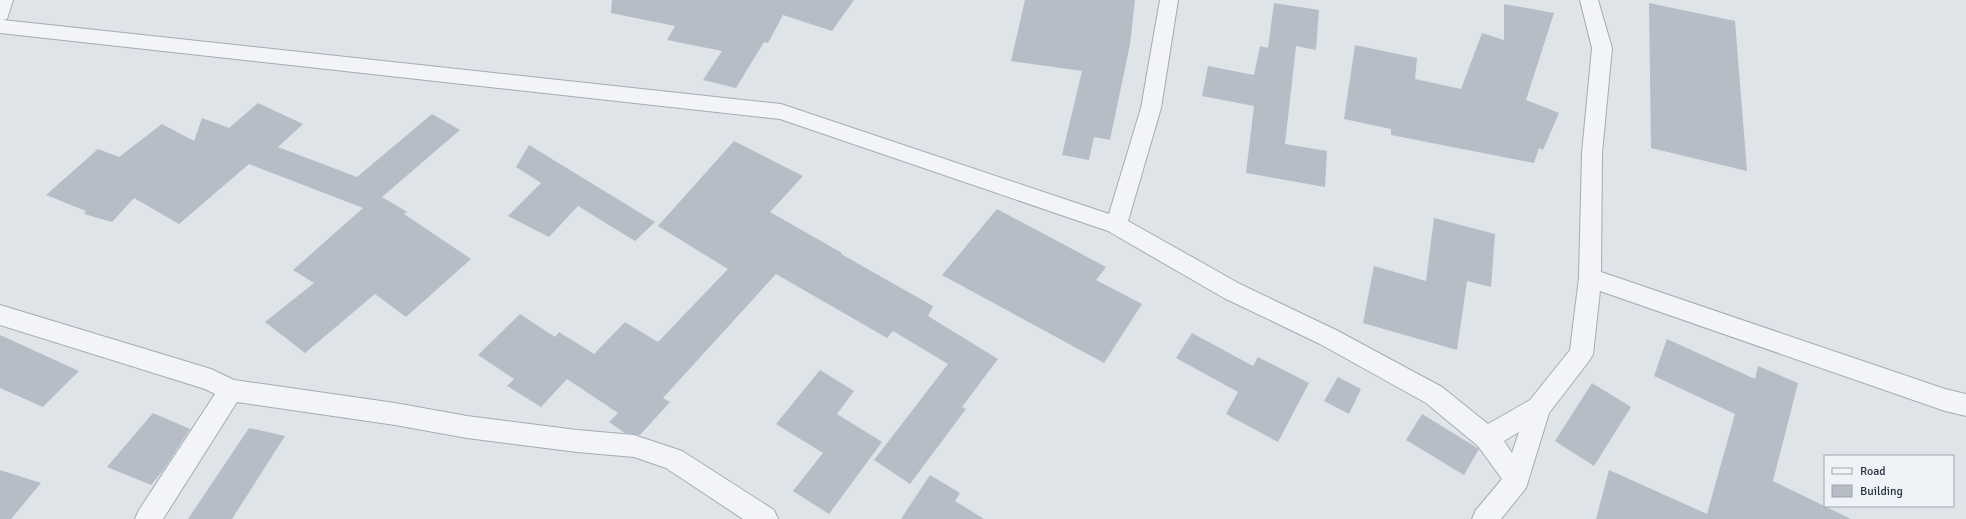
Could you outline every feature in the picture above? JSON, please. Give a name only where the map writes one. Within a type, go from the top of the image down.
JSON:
[{"type":"street","points":[[0,14],[4,0]]},
{"type":"street","points":[[1116,225],[1151,108],[1169,0]]},
{"type":"street","points":[[1487,438],[1538,408],[1581,354],[1590,278],[1592,153],[1602,48],[1589,0]]},
{"type":"street","points":[[0,26],[781,112],[1116,225],[1232,291],[1328,337],[1434,395],[1487,438],[1518,480]]},
{"type":"street","points":[[1590,278],[1945,400],[1966,405]]},
{"type":"street","points":[[0,315],[211,380],[231,390],[395,414],[467,427],[577,441],[634,446],[673,459],[765,519]]},
{"type":"street","points":[[148,519],[231,390]]},
{"type":"street","points":[[1485,519],[1518,480],[1538,408]]},
{"type":"building","points":[[612,0],[854,0],[832,31],[783,15],[768,43],[764,42],[736,88],[703,80],[722,51],[667,40],[675,26],[611,13]]},
{"type":"building","points":[[1025,0],[1135,0],[1130,44],[1110,140],[1094,137],[1089,160],[1062,155],[1082,71],[1011,61]]},
{"type":"building","points":[[1274,3],[1319,10],[1316,50],[1296,46],[1285,144],[1327,151],[1325,187],[1246,173],[1254,106],[1202,96],[1208,66],[1254,75],[1260,46],[1268,48]]},
{"type":"building","points":[[1649,3],[1735,21],[1747,171],[1651,148]]},
{"type":"building","points":[[1504,4],[1554,13],[1526,100],[1559,113],[1543,150],[1539,148],[1534,163],[1391,135],[1391,129],[1344,119],[1355,45],[1417,58],[1415,79],[1461,89],[1482,33],[1504,40]]},
{"type":"building","points":[[258,103],[303,124],[278,147],[357,177],[432,114],[460,130],[382,197],[407,212],[404,214],[471,259],[406,317],[375,294],[305,353],[265,322],[314,283],[293,270],[363,208],[249,164],[179,224],[134,198],[112,222],[84,214],[86,211],[46,195],[98,149],[119,157],[162,124],[194,141],[202,118],[229,128]]},
{"type":"building","points":[[734,141],[803,176],[770,212],[933,306],[928,316],[998,359],[962,407],[966,409],[910,484],[874,460],[948,364],[893,331],[887,338],[776,274],[663,398],[670,402],[640,435],[625,433],[609,422],[618,413],[567,379],[541,407],[507,386],[514,379],[478,355],[520,314],[555,337],[559,332],[594,354],[625,322],[658,342],[728,269],[658,226]]},
{"type":"building","points":[[529,145],[655,222],[635,241],[578,206],[549,237],[508,216],[541,183],[516,167]]},
{"type":"building","points":[[997,209],[1106,267],[1096,280],[1142,304],[1104,363],[942,275]]},
{"type":"building","points":[[1434,218],[1495,234],[1491,287],[1467,281],[1457,350],[1363,323],[1374,266],[1426,281]]},
{"type":"building","points":[[1192,333],[1253,366],[1258,357],[1309,383],[1278,442],[1226,414],[1238,392],[1176,358]]},
{"type":"building","points":[[0,335],[79,371],[43,407],[0,388]]},
{"type":"building","points":[[1667,339],[1755,379],[1758,366],[1798,383],[1773,481],[1851,519],[1596,519],[1609,470],[1707,514],[1735,414],[1654,376]]},
{"type":"building","points":[[820,370],[854,391],[837,414],[882,442],[829,514],[793,491],[823,453],[776,424]]},
{"type":"building","points":[[1338,377],[1361,389],[1349,414],[1324,401]]},
{"type":"building","points":[[1592,383],[1631,407],[1594,466],[1555,441]]},
{"type":"building","points":[[153,413],[190,429],[162,472],[151,485],[107,467]]},
{"type":"building","points":[[1422,414],[1479,449],[1464,475],[1406,440]]},
{"type":"building","points":[[249,428],[285,436],[232,519],[188,519]]},
{"type":"building","points":[[0,470],[41,483],[11,519],[0,519]]},
{"type":"building","points":[[930,475],[960,493],[955,501],[984,519],[901,519]]}]
